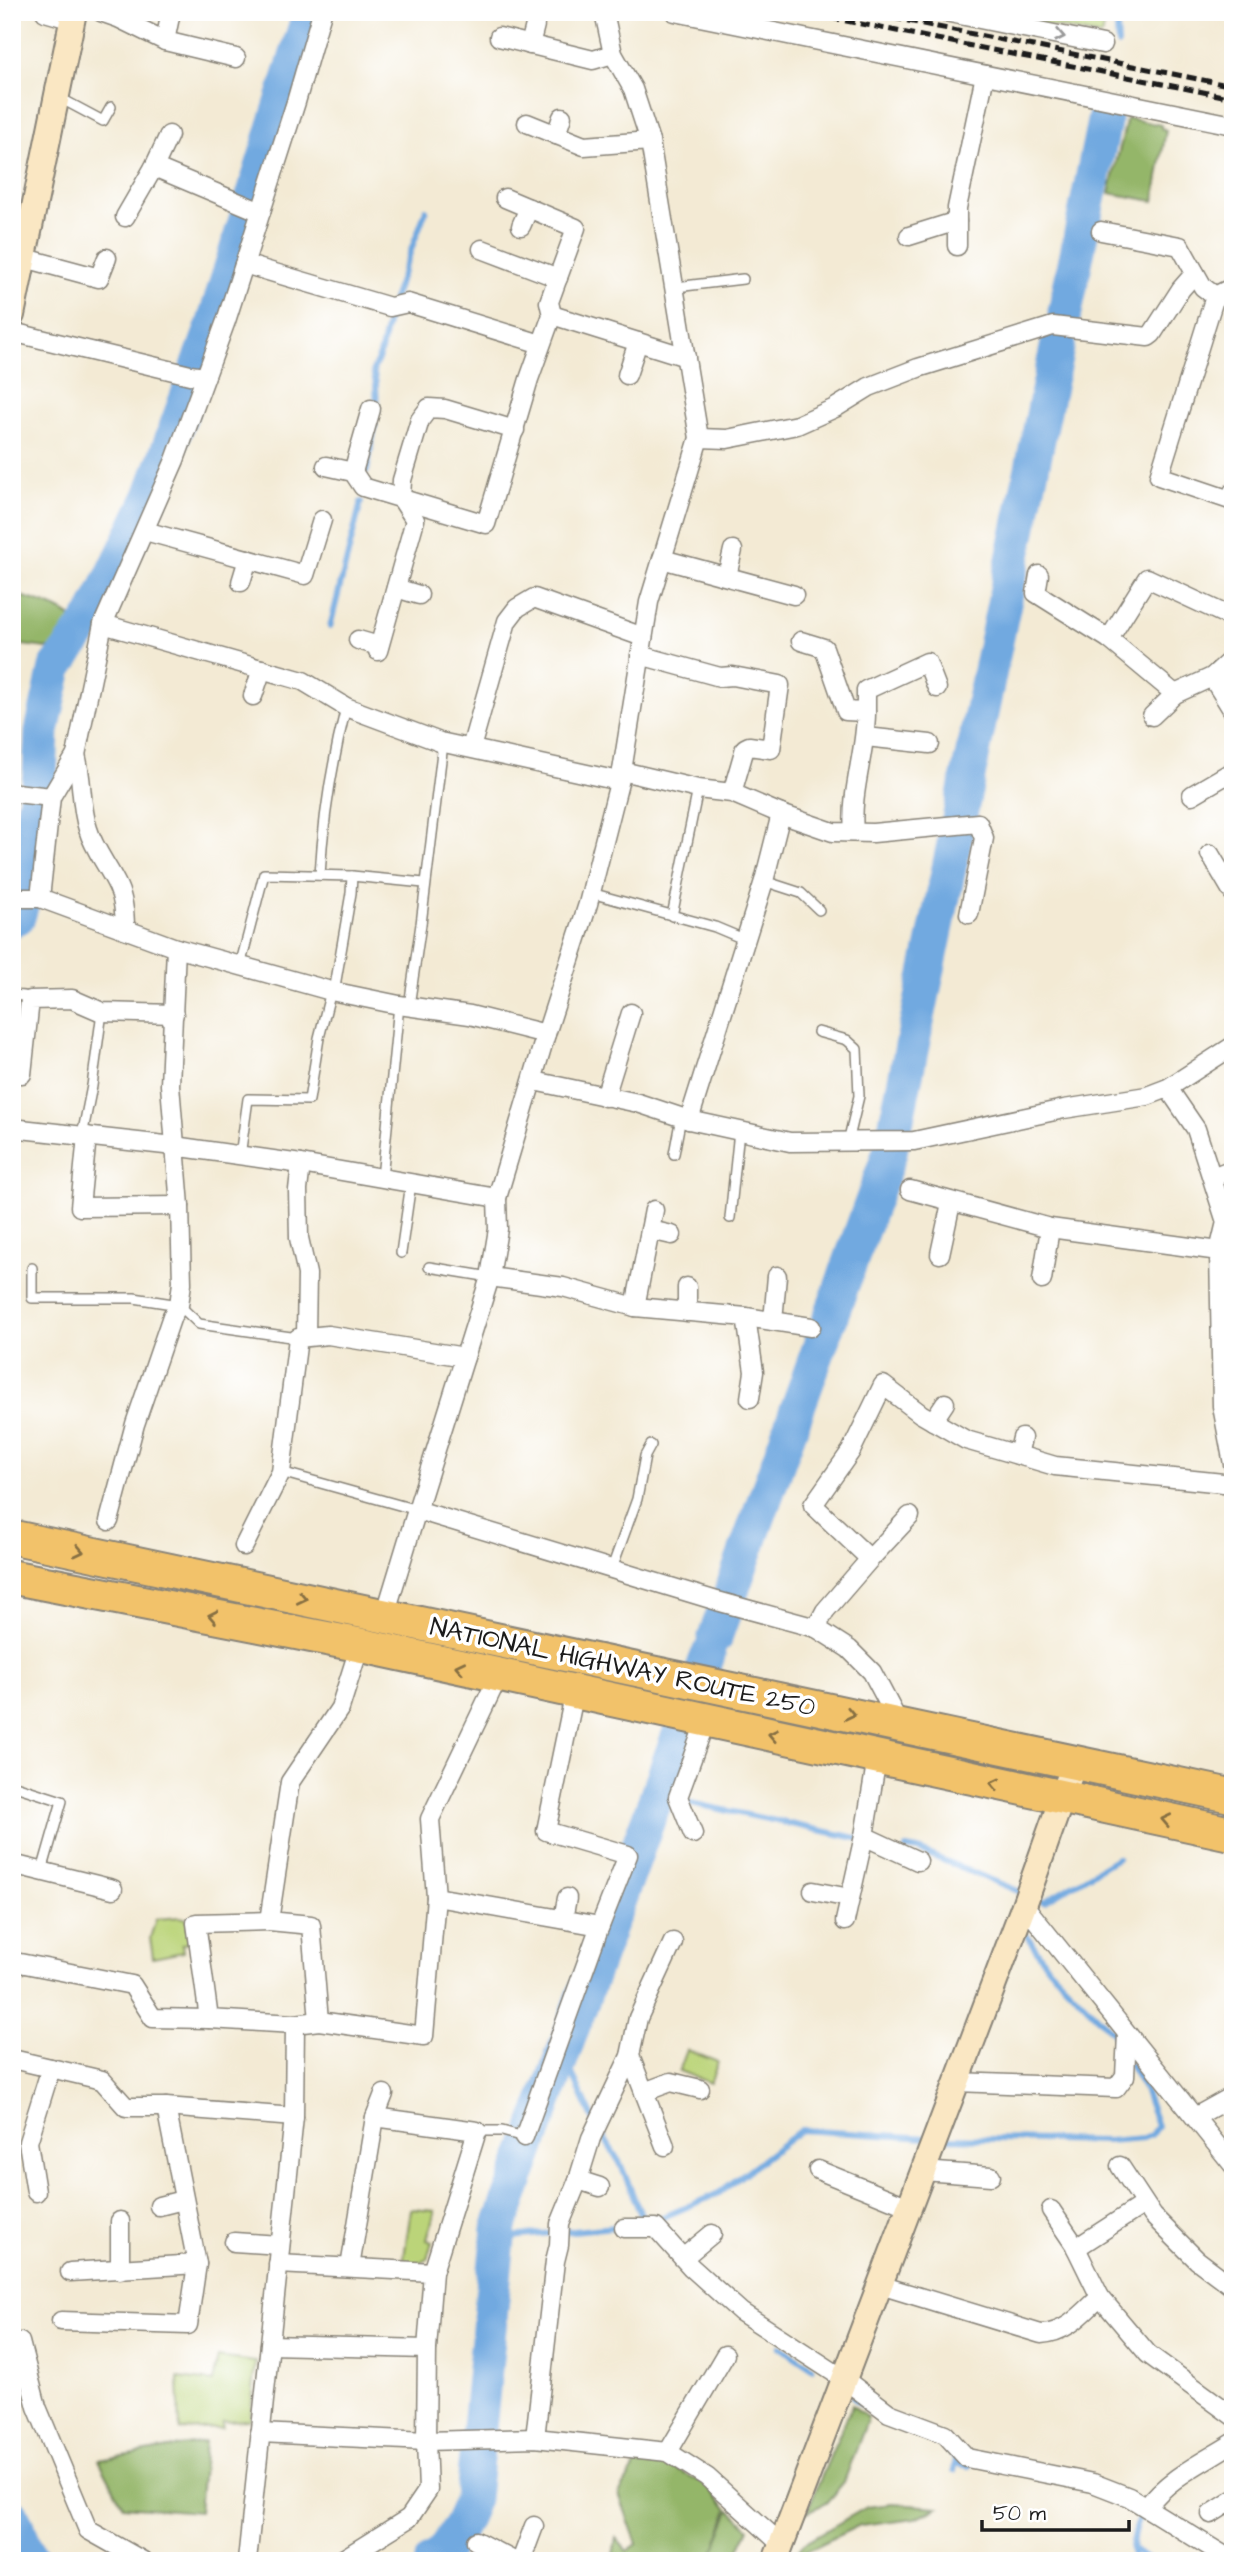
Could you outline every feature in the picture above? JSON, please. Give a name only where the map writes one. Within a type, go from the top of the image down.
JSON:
[{"type":"highway","name":"NATIONAL HIGHWAY ROUTE 250","points":[[12,1537],[1075,1760],[1233,1796]]},
{"type":"highway","name":"NATIONAL HIGHWAY ROUTE 250","points":[[12,1577],[359,1645],[1233,1834]]},
{"type":"street","points":[[12,315],[74,16],[45,12]]},
{"type":"street","points":[[101,12],[165,41],[236,58]]},
{"type":"street","points":[[165,41],[171,12]]},
{"type":"street","points":[[40,898],[51,797],[76,755],[103,624],[176,460],[261,212],[322,12]]},
{"type":"street","points":[[385,1615],[489,1278],[498,1229],[497,1198],[591,894],[620,776],[649,602],[699,438],[650,142],[633,89],[613,54],[604,12]]},
{"type":"street","points":[[675,12],[1233,125]]},
{"type":"street","points":[[946,12],[1103,44]]},
{"type":"street","points":[[530,45],[535,25]]},
{"type":"street","points":[[499,37],[593,60],[613,54]]},
{"type":"street","points":[[957,246],[957,208],[985,75]]},
{"type":"street","points":[[556,135],[562,117]]},
{"type":"street","points":[[527,123],[584,146],[650,142]]},
{"type":"street","points":[[125,217],[169,135]]},
{"type":"street","points":[[154,167],[261,212]]},
{"type":"street","points":[[326,466],[353,472],[363,487],[486,524],[552,315],[549,302],[576,228],[505,198]]},
{"type":"street","points":[[521,226],[529,208]]},
{"type":"street","points":[[909,236],[957,221]]},
{"type":"street","points":[[1101,231],[1148,231],[1180,246],[1203,287],[1215,296]]},
{"type":"street","points":[[482,249],[558,278]]},
{"type":"street","points":[[24,258],[99,278],[107,258]]},
{"type":"street","points":[[244,264],[390,307],[408,303],[541,344]]},
{"type":"street","points":[[699,438],[727,439],[797,425],[835,408],[869,387],[918,368],[1053,327],[1148,337],[1195,273]]},
{"type":"street","points":[[1233,287],[1215,296],[1159,476],[1230,500],[1233,492]]},
{"type":"street","points":[[552,315],[592,320],[638,342],[686,357]]},
{"type":"street","points":[[12,332],[205,377]]},
{"type":"street","points":[[627,375],[638,342]]},
{"type":"street","points":[[358,640],[379,649],[415,520],[401,498],[402,481],[419,420],[429,408],[515,429]]},
{"type":"street","points":[[353,472],[371,409]]},
{"type":"street","points":[[145,531],[305,575],[322,520]]},
{"type":"street","points":[[727,576],[733,550]]},
{"type":"street","points":[[241,582],[248,559]]},
{"type":"street","points":[[662,559],[794,595]]},
{"type":"street","points":[[1039,575],[1036,593],[1109,639],[1175,694]]},
{"type":"street","points":[[1109,639],[1147,578],[1233,618]]},
{"type":"street","points":[[396,588],[419,595]]},
{"type":"street","points":[[471,748],[507,621],[517,608],[534,598],[643,637]]},
{"type":"street","points":[[103,624],[303,681],[346,707],[440,742],[620,776],[732,793],[833,832],[978,823],[984,838],[969,914]]},
{"type":"street","points":[[801,641],[824,648],[846,712],[866,712]]},
{"type":"street","points":[[640,655],[720,677],[733,676],[780,685],[771,749],[749,746],[745,748],[732,793]]},
{"type":"street","points":[[1152,716],[1175,694],[1212,677],[1233,658]]},
{"type":"street","points":[[854,832],[852,808],[866,737],[866,690],[927,662],[937,688]]},
{"type":"street","points":[[253,696],[262,669]]},
{"type":"street","points":[[1212,677],[1233,711]]},
{"type":"street","points":[[866,737],[930,744]]},
{"type":"street","points":[[76,755],[81,774],[83,811],[89,833],[119,887],[124,907],[125,929]]},
{"type":"street","points":[[1192,795],[1233,771]]},
{"type":"street","points":[[16,793],[51,797]]},
{"type":"street","points":[[685,1118],[746,940],[781,814]]},
{"type":"street","points":[[1210,854],[1233,893]]},
{"type":"street","points":[[12,898],[40,898],[176,948],[332,992],[470,1015],[546,1034]]},
{"type":"street","points":[[109,1521],[135,1424],[172,1316],[179,1305],[182,1283],[180,1206],[170,1085],[176,948]]},
{"type":"street","points":[[12,1073],[22,1074],[21,998],[72,999],[102,1012],[174,1014]]},
{"type":"street","points":[[605,1097],[631,1013]]},
{"type":"street","points":[[534,1081],[790,1142],[914,1141],[1064,1109],[1147,1096],[1168,1088],[1233,1046]]},
{"type":"street","points":[[1168,1088],[1196,1129],[1226,1222],[1219,1251],[1226,1284],[1227,1405],[1233,1464]]},
{"type":"street","points":[[12,1128],[174,1146],[301,1164],[497,1198]]},
{"type":"street","points":[[84,1136],[80,1207],[180,1206]]},
{"type":"street","points":[[244,1546],[281,1472],[302,1336],[307,1274],[299,1238],[298,1190],[301,1164]]},
{"type":"street","points":[[1212,1177],[1233,1169]]},
{"type":"street","points":[[910,1190],[1051,1228],[1219,1251]]},
{"type":"street","points":[[940,1254],[951,1203]]},
{"type":"street","points":[[635,1307],[654,1210]]},
{"type":"street","points":[[1042,1280],[1051,1228]]},
{"type":"street","points":[[650,1230],[673,1235]]},
{"type":"street","points":[[773,1321],[777,1276]]},
{"type":"street","points":[[489,1278],[563,1287],[635,1307],[811,1326]]},
{"type":"street","points":[[687,1287],[687,1312]]},
{"type":"street","points":[[746,1317],[754,1372],[750,1398]]},
{"type":"street","points":[[302,1336],[346,1337],[465,1357]]},
{"type":"street","points":[[870,1559],[813,1505],[851,1451],[887,1379],[933,1421],[966,1440],[1020,1446],[1055,1466],[1233,1484]]},
{"type":"street","points":[[933,1421],[945,1403]]},
{"type":"street","points":[[417,1510],[717,1601],[816,1628],[849,1649],[872,1672],[900,1725]]},
{"type":"street","points":[[816,1628],[825,1611],[910,1516]]},
{"type":"street","points":[[269,1921],[290,1782],[340,1708],[359,1645]]},
{"type":"street","points":[[20,1963],[132,1985],[153,2018],[295,2024],[319,2021],[424,2036],[436,1897],[430,1819],[499,1675]]},
{"type":"street","points":[[524,2137],[628,1855],[546,1831],[575,1691]]},
{"type":"street","points":[[692,1717],[678,1797],[693,1834]]},
{"type":"street","points":[[845,1921],[864,1836],[877,1758]]},
{"type":"street","points":[[260,2433],[426,2441],[535,2438],[668,2452],[707,2477],[778,2552],[1024,1905],[1075,1760]]},
{"type":"street","points":[[864,1836],[918,1861]]},
{"type":"street","points":[[12,1864],[114,1889]]},
{"type":"street","points":[[813,1891],[850,1898]]},
{"type":"street","points":[[436,1897],[600,1926]]},
{"type":"street","points":[[563,1919],[567,1898]]},
{"type":"street","points":[[1024,1905],[1126,2046],[1195,2117],[1233,2165]]},
{"type":"street","points":[[209,2019],[197,1923],[269,1921],[311,1925],[319,2021]]},
{"type":"street","points":[[535,2438],[560,2224],[578,2180],[590,2138],[630,2056],[638,2018],[673,1942]]},
{"type":"street","points":[[247,2561],[295,2117],[295,2024]]},
{"type":"street","points":[[956,2082],[1116,2088],[1125,2076],[1126,2046]]},
{"type":"street","points":[[630,2056],[665,2146]]},
{"type":"street","points":[[12,2059],[102,2080],[126,2107],[166,2107],[295,2117]]},
{"type":"street","points":[[36,2192],[28,2142],[51,2068]]},
{"type":"street","points":[[644,2092],[671,2082],[700,2089]]},
{"type":"street","points":[[350,2267],[375,2117],[384,2094]]},
{"type":"street","points":[[1195,2117],[1233,2096]]},
{"type":"street","points":[[61,2321],[188,2325],[197,2264],[166,2107]]},
{"type":"street","points":[[340,2561],[409,2518],[428,2490],[427,2349],[433,2272],[477,2131],[375,2117]]},
{"type":"street","points":[[1121,2166],[1153,2216],[1197,2260],[1233,2287]]},
{"type":"street","points":[[818,2170],[909,2207]]},
{"type":"street","points":[[923,2171],[991,2176]]},
{"type":"street","points":[[578,2180],[600,2187]]},
{"type":"street","points":[[159,2206],[183,2200]]},
{"type":"street","points":[[1076,2248],[1144,2204]]},
{"type":"street","points":[[1051,2210],[1076,2248],[1100,2297],[1148,2354],[1233,2416]]},
{"type":"street","points":[[120,2221],[120,2270]]},
{"type":"street","points":[[624,2228],[651,2228],[741,2312],[844,2379],[889,2413],[945,2434],[967,2458],[1093,2483],[1147,2507],[1233,2561]]},
{"type":"street","points":[[683,2258],[712,2234]]},
{"type":"street","points":[[234,2242],[280,2245]]},
{"type":"street","points":[[70,2272],[197,2264]]},
{"type":"street","points":[[278,2264],[433,2272]]},
{"type":"street","points":[[880,2285],[1041,2334],[1065,2328],[1100,2297]]},
{"type":"street","points":[[20,2342],[37,2407],[88,2530],[143,2561]]},
{"type":"street","points":[[270,2344],[427,2349]]},
{"type":"street","points":[[668,2452],[725,2355]]},
{"type":"street","points":[[1147,2507],[1155,2496],[1177,2477],[1233,2443]]},
{"type":"street","points":[[1211,2514],[1233,2500]]},
{"type":"street","points":[[520,2558],[534,2526]]},
{"type":"street","points":[[476,2541],[520,2558],[543,2556]]},
{"type":"lane","points":[[57,97],[103,121],[111,107]]},
{"type":"lane","points":[[676,287],[743,279]]},
{"type":"lane","points":[[320,875],[323,821],[332,763],[346,707]]},
{"type":"lane","points":[[382,1178],[404,1005],[421,924],[442,752],[440,742]]},
{"type":"lane","points":[[672,916],[698,789]]},
{"type":"lane","points":[[240,966],[264,874],[352,876],[425,883]]},
{"type":"lane","points":[[240,1156],[248,1099],[309,1100],[319,1038],[349,912],[352,876]]},
{"type":"lane","points":[[764,881],[801,893],[819,910]]},
{"type":"lane","points":[[591,894],[715,927],[746,940]]},
{"type":"lane","points":[[84,1136],[102,1012]]},
{"type":"lane","points":[[818,1032],[847,1040],[857,1049],[859,1096],[848,1142]]},
{"type":"lane","points":[[674,1154],[685,1118]]},
{"type":"lane","points":[[730,1218],[739,1131]]},
{"type":"lane","points":[[401,1254],[411,1183]]},
{"type":"lane","points":[[32,1268],[32,1298],[134,1298],[179,1305],[199,1324],[302,1336]]},
{"type":"lane","points":[[429,1268],[489,1278]]},
{"type":"lane","points":[[612,1567],[637,1499],[645,1456],[651,1445]]},
{"type":"lane","points":[[281,1472],[417,1510]]},
{"type":"lane","points":[[12,1785],[62,1801],[42,1871]]},
{"type":"lane","points":[[477,2131],[502,2131],[524,2137]]},
{"type":"green space","points":[[980,12],[1104,12],[1103,33],[1101,36]]},
{"type":"green space","points":[[1127,118],[1161,125],[1161,128],[1166,130],[1154,201],[1109,193]]},
{"type":"green space","points":[[12,593],[57,608],[80,625],[70,651],[15,644],[12,658]]},
{"type":"green space","points":[[156,1919],[187,1919],[189,1943],[182,1944],[183,1952],[153,1958],[150,1938]]},
{"type":"green space","points":[[687,2050],[718,2062],[710,2083],[679,2071]]},
{"type":"green space","points":[[411,2209],[435,2211],[427,2240],[432,2242],[427,2259],[416,2265],[403,2264]]},
{"type":"green space","points":[[218,2357],[256,2362],[250,2420],[223,2421],[222,2428],[180,2430],[178,2378],[213,2382]]},
{"type":"green space","points":[[852,2405],[868,2418],[844,2482],[826,2503],[806,2513]]},
{"type":"green space","points":[[205,2442],[199,2512],[123,2506],[99,2460]]},
{"type":"green space","points":[[642,2455],[704,2483],[728,2509],[711,2561],[612,2561],[616,2538],[627,2551],[637,2544],[619,2494]]},
{"type":"green space","points":[[892,2504],[938,2507],[916,2518],[860,2525],[794,2557],[804,2543],[867,2507]]},
{"type":"green space","points":[[730,2510],[749,2528],[734,2561],[713,2561],[713,2552]]},
{"type":"waterway","points":[[12,920],[18,917],[26,889],[32,820],[40,776],[42,731],[56,668],[94,614],[151,496],[213,326],[310,12]]},
{"type":"waterway","points":[[1116,12],[1118,44]]},
{"type":"waterway","points":[[1065,312],[1105,117]]},
{"type":"waterway","points":[[393,299],[426,210]]},
{"type":"waterway","points":[[377,411],[373,370],[380,355],[389,315]]},
{"type":"waterway","points":[[715,1637],[890,1152],[1058,343]]},
{"type":"waterway","points":[[367,471],[375,425]]},
{"type":"waterway","points":[[330,627],[361,502]]},
{"type":"waterway","points":[[432,2561],[446,2549],[472,2498],[499,2229],[708,1655]]},
{"type":"waterway","points":[[658,1796],[861,1839]]},
{"type":"waterway","points":[[906,1848],[918,1850],[1023,1893]]},
{"type":"waterway","points":[[1033,1897],[1044,1902],[1117,1858]]},
{"type":"waterway","points":[[1027,1936],[1048,1967],[1113,2033],[1120,2046]]},
{"type":"waterway","points":[[562,2057],[594,2121]]},
{"type":"waterway","points":[[943,2138],[1108,2141],[1151,2135],[1157,2126],[1144,2089],[1130,2065]]},
{"type":"waterway","points":[[599,2130],[620,2163],[641,2215],[650,2225]]},
{"type":"waterway","points":[[652,2222],[719,2193],[801,2130],[928,2138]]},
{"type":"waterway","points":[[451,2561],[473,2531],[485,2493],[499,2283],[511,2237],[624,2226]]},
{"type":"waterway","points":[[780,2347],[812,2368]]},
{"type":"waterway","points":[[854,2398],[885,2420]]},
{"type":"waterway","points":[[947,2449],[956,2459],[954,2471]]},
{"type":"waterway","points":[[955,2463],[969,2466]]},
{"type":"waterway","points":[[1132,2561],[1135,2527],[1146,2511]]},
{"type":"waterway","points":[[12,2515],[29,2556],[34,2561]]},
{"type":"waterway","points":[[1132,2549],[1149,2561]]},
{"type":"railway","points":[[801,12],[1233,98]]},
{"type":"railway","points":[[863,12],[1233,86]]}]
